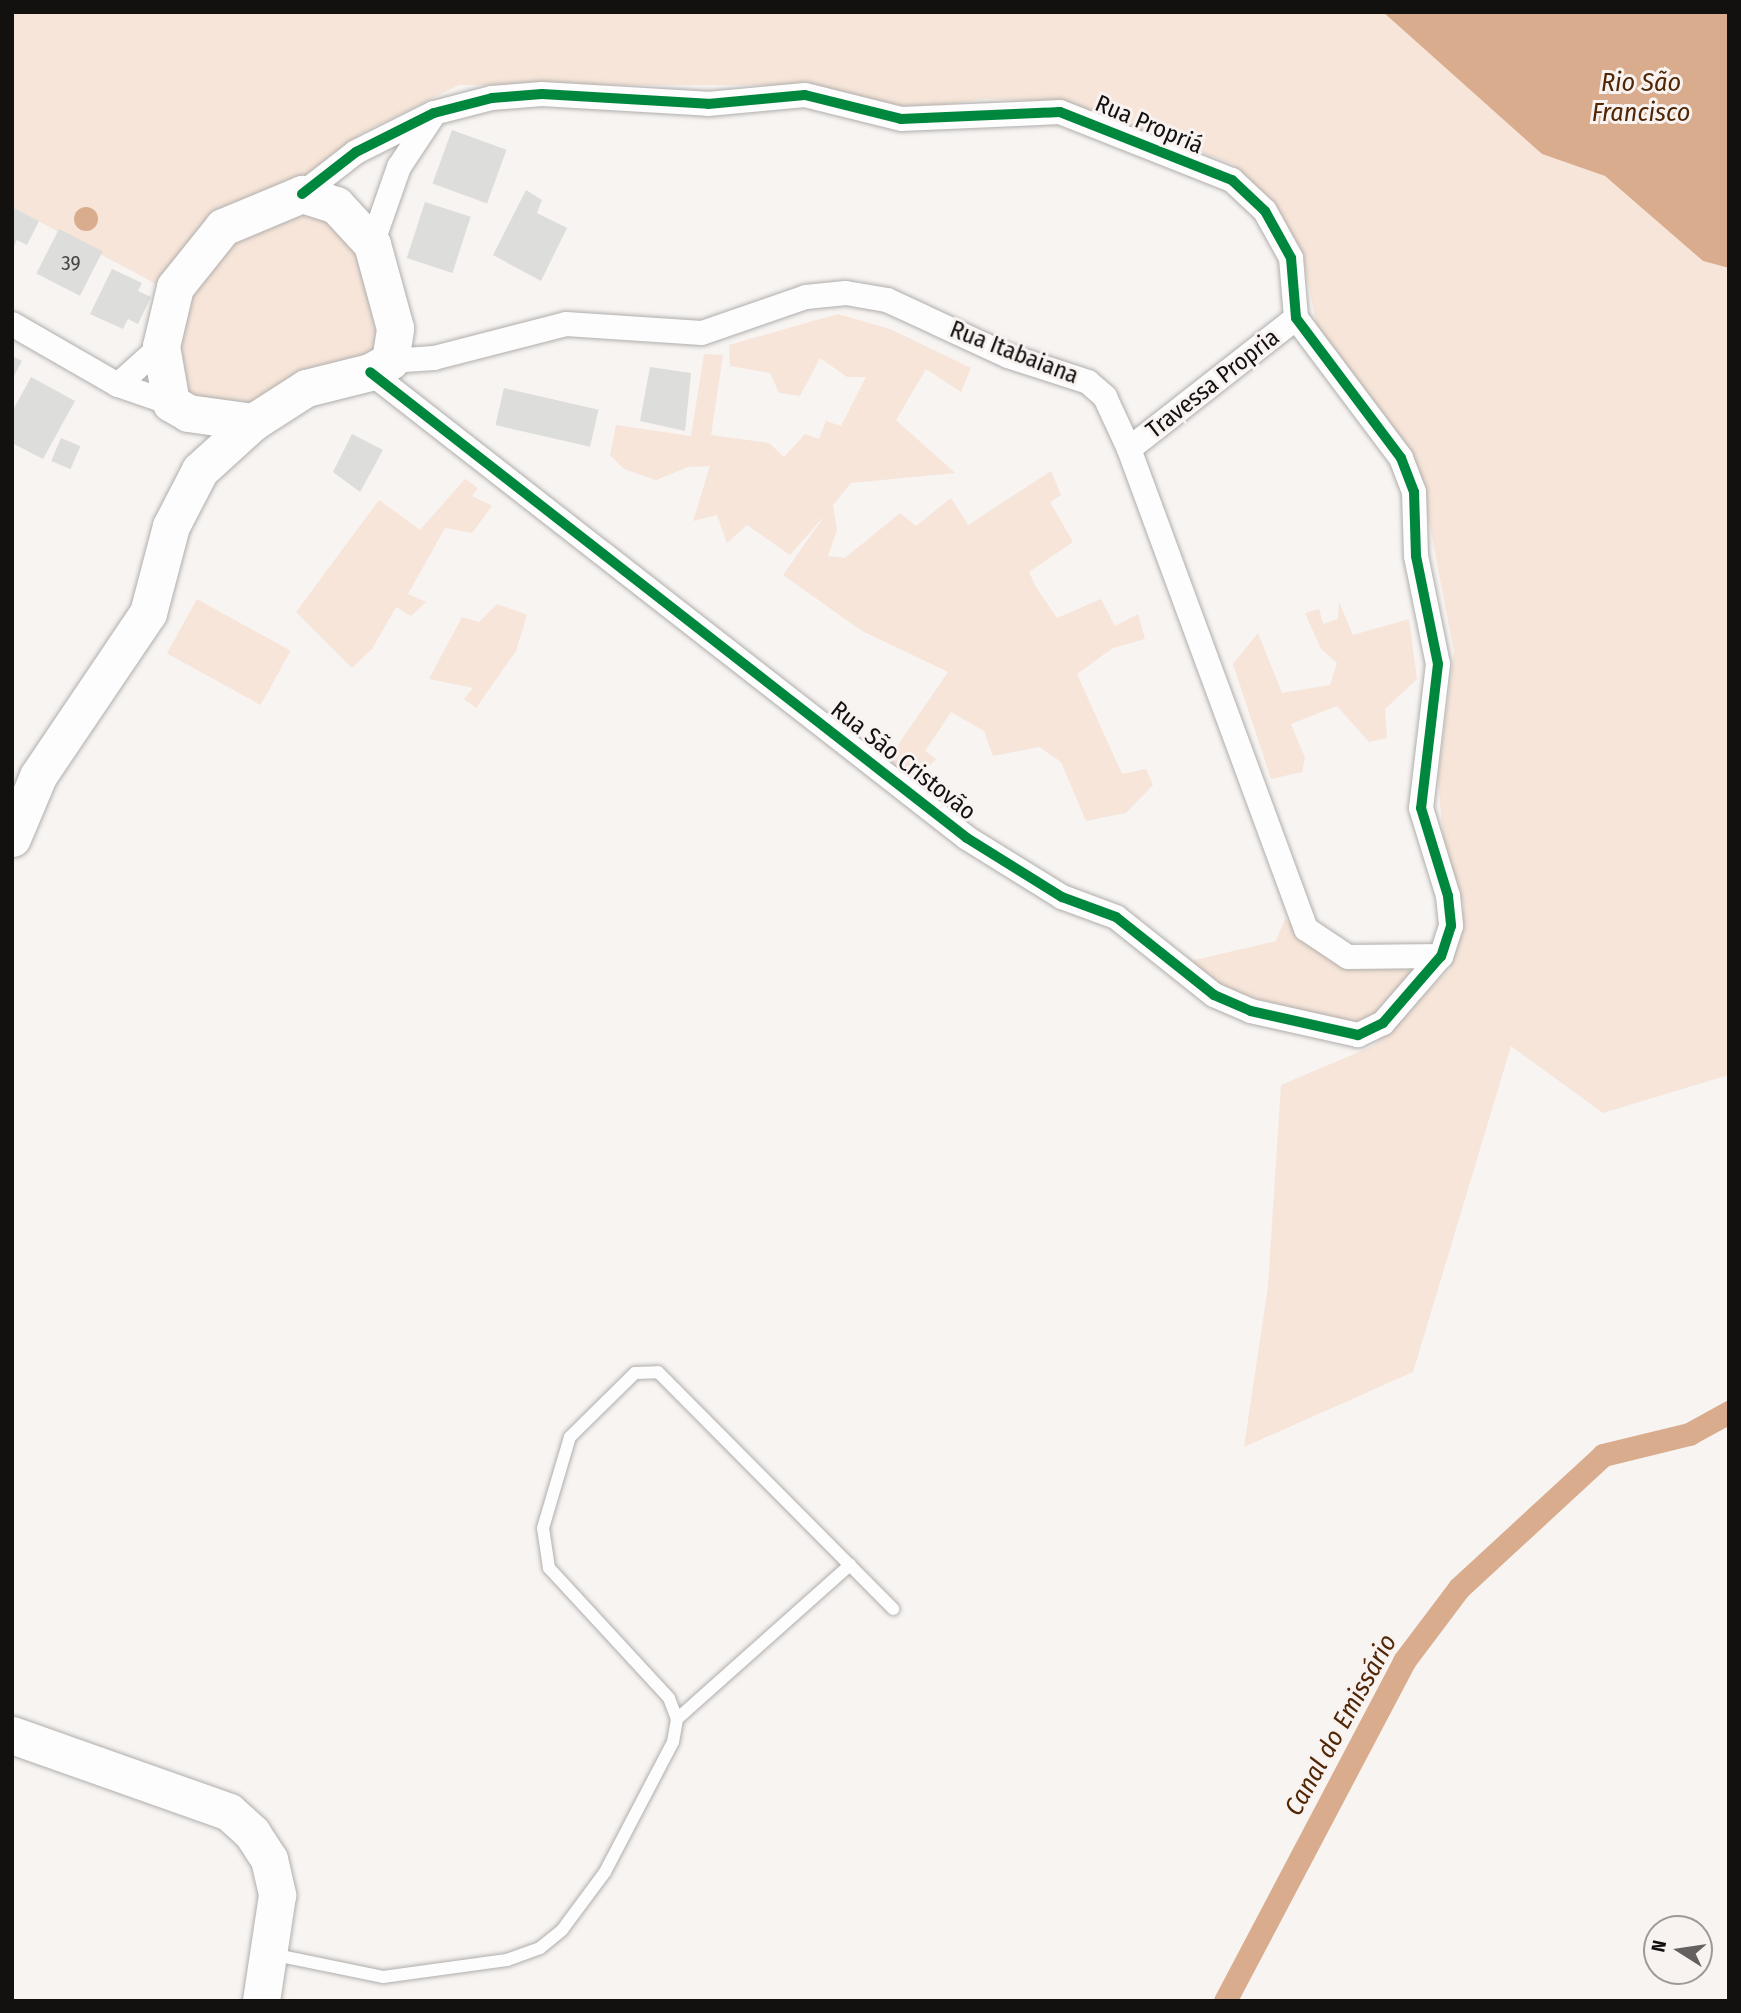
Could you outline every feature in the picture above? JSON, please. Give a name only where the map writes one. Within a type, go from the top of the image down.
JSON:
[{"type":"street","name":"Rua Propriá","points":[[302,194],[356,152],[434,113],[492,98],[542,94],[708,104],[805,95],[901,119],[1060,112],[1231,180],[1265,211],[1291,258],[1296,318]]},
{"type":"street","points":[[372,244],[399,167],[434,113]]},
{"type":"street","points":[[12,838],[38,776],[148,613],[171,526],[200,470],[253,422],[306,388],[380,367],[395,328],[372,244],[336,205],[302,194],[223,227],[175,287],[161,346],[200,470]]},
{"type":"street","name":"Rua Itabaiana","points":[[380,367],[434,358],[566,324],[702,333],[806,297],[846,293],[887,300],[1008,356],[1088,382],[1105,397],[1129,449],[1306,929],[1348,957],[1441,956]]},
{"type":"street","points":[[1296,318],[1401,458],[1414,492],[1416,556],[1438,664],[1422,769],[1429,848],[1448,895],[1451,926],[1441,956]]},
{"type":"street","name":"Travessa Propria","points":[[1129,449],[1296,318]]},
{"type":"street","points":[[12,324],[118,384],[180,408],[253,422]]},
{"type":"street","points":[[118,384],[161,346]]},
{"type":"street","name":"Rua São Cristovão","points":[[380,367],[967,838],[1062,897],[1116,917],[1214,995],[1251,1012],[1358,1035],[1383,1023],[1441,956]]},
{"type":"street","points":[[12,1735],[229,1812],[269,1858],[277,1895],[271,1954],[261,2001]]},
{"type":"lane","points":[[271,1954],[383,1977],[435,1975],[540,1948],[562,1930],[605,1872],[673,1742],[677,1720],[670,1698],[542,1554],[542,1528],[570,1437],[635,1373],[658,1372],[893,1609]]},
{"type":"lane","points":[[677,1720],[850,1564]]},
{"type":"shaded area","points":[[12,12],[1383,12],[1542,154],[1605,176],[1703,261],[1729,268],[1729,1075],[1603,1113],[1511,1046],[1413,1372],[1244,1447],[1268,1286],[1281,1085],[1373,1046],[1449,970],[1464,906],[1444,847],[1438,779],[1454,652],[1419,469],[1317,329],[1305,265],[1274,205],[1233,164],[1058,101],[986,99],[901,110],[776,85],[459,85],[362,133],[158,285],[12,207]]},
{"type":"shaded area","points":[[294,204],[352,235],[382,354],[247,405],[189,404],[168,359],[205,257]]},
{"type":"shaded area","points":[[838,314],[890,329],[971,368],[961,392],[926,369],[896,420],[955,473],[851,483],[833,505],[837,530],[828,556],[845,558],[900,513],[916,526],[951,498],[968,525],[1051,471],[1061,495],[1050,502],[1073,542],[1029,572],[1036,587],[1057,618],[1101,599],[1115,626],[1138,614],[1145,639],[1113,648],[1077,674],[1122,774],[1146,769],[1153,785],[1126,813],[1086,821],[1061,762],[1039,747],[993,756],[984,731],[951,712],[925,751],[936,759],[912,784],[885,764],[948,672],[862,631],[783,575],[825,515],[790,555],[747,525],[727,543],[717,515],[693,521],[710,466],[688,467],[656,480],[624,469],[610,455],[616,425],[691,436],[704,354],[723,355],[711,435],[769,443],[784,457],[805,434],[819,439],[826,421],[841,426],[866,377],[847,377],[820,358],[800,396],[779,393],[770,373],[730,366],[729,345]]},
{"type":"shaded area","points":[[465,479],[478,488],[472,496],[492,506],[472,533],[445,528],[408,594],[426,602],[411,616],[396,607],[372,649],[352,668],[296,612],[379,500],[420,530]]},
{"type":"shaded area","points":[[197,599],[291,651],[261,705],[167,653]]},
{"type":"shaded area","points":[[1339,602],[1353,635],[1409,619],[1417,679],[1385,709],[1387,738],[1369,742],[1337,706],[1291,724],[1305,758],[1302,772],[1271,779],[1233,664],[1258,633],[1282,693],[1330,685],[1337,663],[1321,649],[1305,613],[1319,609],[1323,624],[1338,619]]},
{"type":"shaded area","points":[[497,604],[527,615],[516,651],[476,708],[464,699],[473,688],[429,679],[462,617],[479,622]]},
{"type":"shaded area","points":[[1285,919],[1313,946],[1426,964],[1379,1017],[1354,1027],[1217,987],[1190,961],[1276,941]]},
{"type":"water","name":"Rio São Francisco","points":[[1383,12],[1729,12],[1729,268],[1703,261],[1605,176],[1542,154]]},
{"type":"water","points":[[86,207],[94,211],[98,219],[94,227],[86,231],[78,227],[74,219],[78,211]]},
{"type":"building","points":[[452,130],[507,150],[487,203],[433,184]]},
{"type":"building","points":[[526,190],[542,200],[537,213],[567,228],[541,281],[493,255]]},
{"type":"building","points":[[425,202],[471,217],[452,273],[407,258]]},
{"type":"building","points":[[12,207],[39,221],[27,245],[17,240],[12,250]]},
{"type":"building","points":[[59,229],[103,251],[80,296],[36,274]]},
{"type":"building","points":[[112,269],[142,283],[138,291],[151,297],[138,324],[128,319],[123,329],[90,314]]},
{"type":"building","points":[[12,356],[22,361],[12,380]]},
{"type":"building","points":[[650,367],[691,373],[685,431],[640,421]]},
{"type":"building","points":[[31,377],[75,401],[43,459],[12,443],[12,412]]},
{"type":"building","points":[[504,388],[599,410],[590,447],[495,425]]},
{"type":"building","points":[[352,434],[383,450],[360,492],[333,472]]},
{"type":"building","points":[[61,438],[80,446],[71,469],[51,461]]},
{"type":"waterway","name":"Canal do Emissário","points":[[1225,2001],[1404,1661],[1459,1588],[1603,1455],[1689,1434],[1729,1412]]},
{"type":"cycle path","points":[[302,194],[356,152],[434,113],[492,98],[542,94],[708,104],[805,95],[901,119],[1060,112],[1232,180],[1265,211],[1291,258],[1296,318],[1401,458],[1414,492],[1416,556],[1438,664],[1421,808],[1448,896],[1451,926],[1441,956],[1383,1023],[1358,1035],[1251,1011],[1214,995],[1116,917],[1062,897],[967,838],[370,372]]}]
